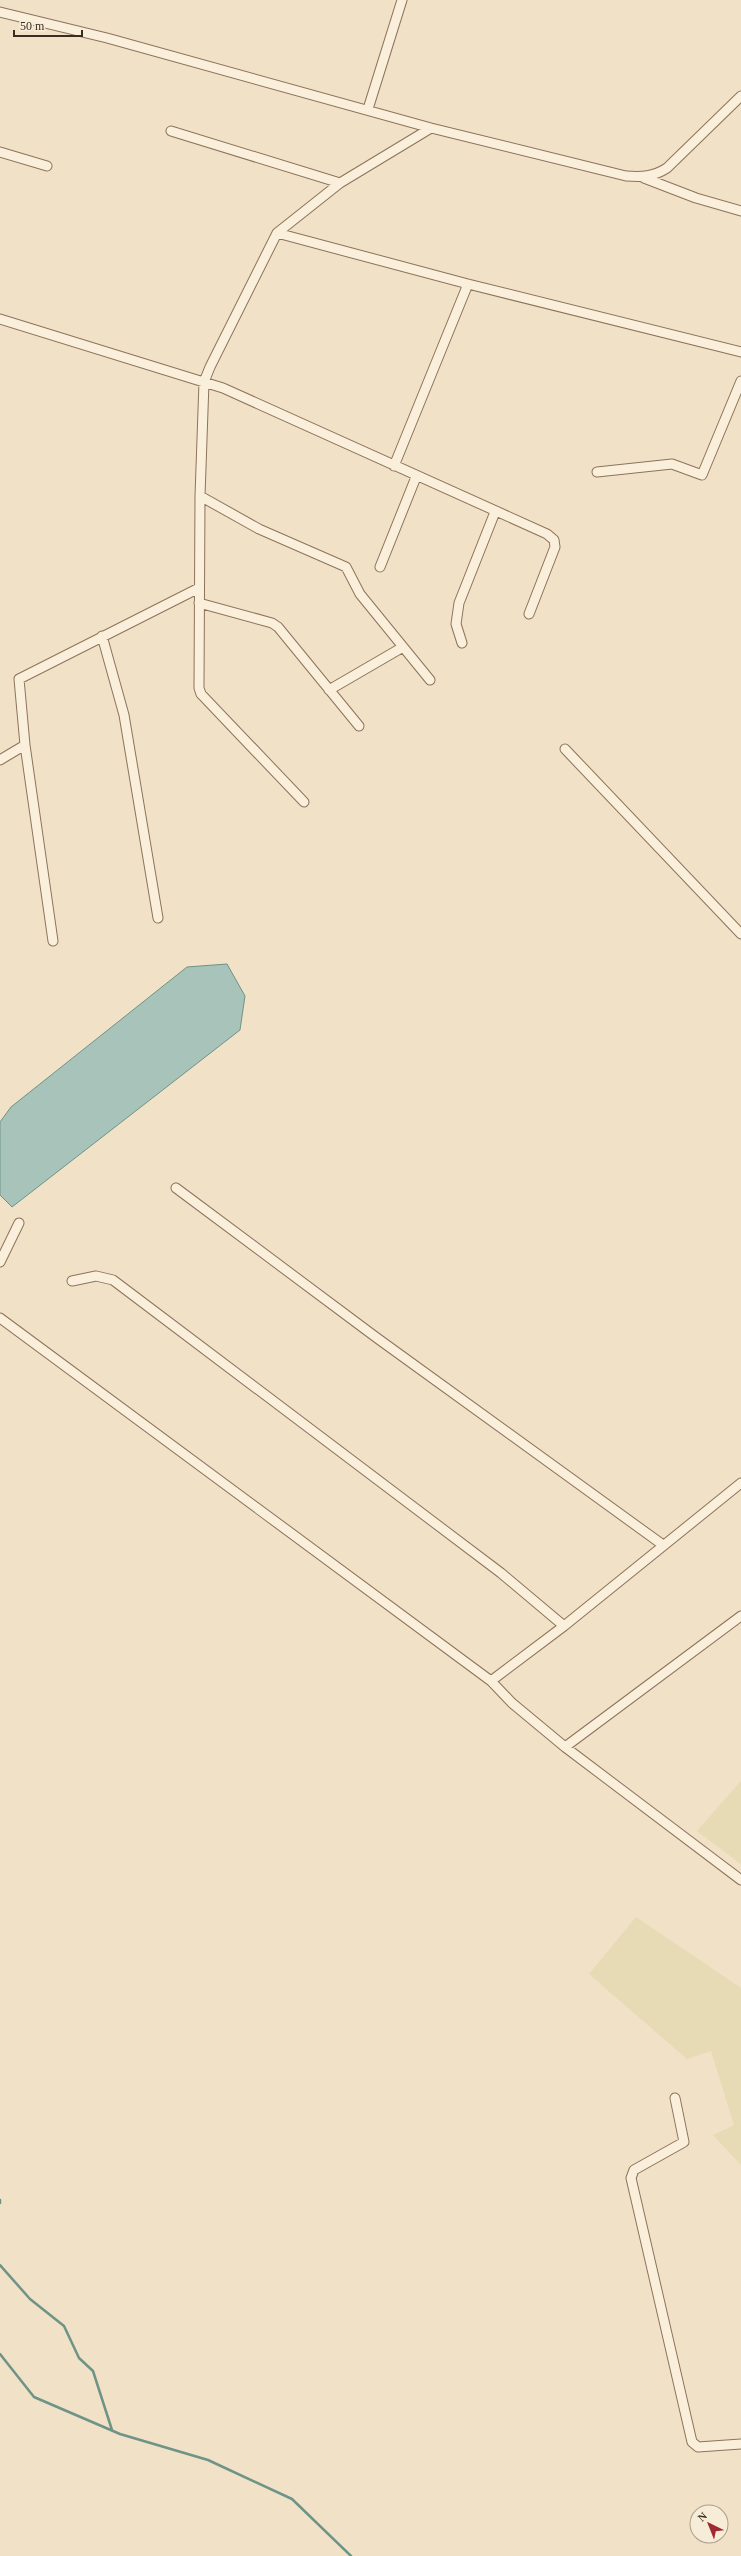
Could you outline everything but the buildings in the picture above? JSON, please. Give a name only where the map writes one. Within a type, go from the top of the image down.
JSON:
[{"type":"street","points":[[368,109],[402,0]]},
{"type":"street","points":[[0,12],[107,38],[368,109],[431,128],[626,176],[644,178],[696,198],[741,211]]},
{"type":"street","points":[[644,178],[667,168],[741,96]]},
{"type":"street","points":[[304,802],[201,694],[199,688],[200,496],[204,382],[277,233],[340,183],[431,128]]},
{"type":"street","points":[[171,131],[340,183]]},
{"type":"street","points":[[0,152],[47,166]]},
{"type":"street","points":[[277,233],[468,284],[741,352]]},
{"type":"street","points":[[394,466],[468,284]]},
{"type":"street","points":[[0,319],[223,388],[495,512],[547,534],[554,540],[555,547],[529,614]]},
{"type":"street","points":[[597,472],[672,464],[702,475],[741,381]]},
{"type":"street","points":[[380,567],[416,476]]},
{"type":"street","points":[[200,496],[259,529],[346,567],[360,594],[430,680]]},
{"type":"street","points":[[462,643],[456,624],[459,603],[495,512]]},
{"type":"street","points":[[53,942],[25,745],[19,679],[200,588]]},
{"type":"street","points":[[199,604],[272,623],[278,627],[359,726]]},
{"type":"street","points":[[102,636],[124,715],[158,918]]},
{"type":"street","points":[[329,690],[403,647]]},
{"type":"street","points":[[0,760],[25,745]]},
{"type":"street","points":[[565,749],[741,934]]},
{"type":"street","points":[[176,1188],[377,1338],[663,1545]]},
{"type":"street","points":[[0,1262],[19,1223]]},
{"type":"street","points":[[72,1281],[96,1276],[113,1280],[501,1573],[564,1626]]},
{"type":"street","points":[[0,1318],[491,1681],[512,1703],[565,1747],[741,1880]]},
{"type":"street","points":[[491,1681],[564,1626],[741,1483]]},
{"type":"street","points":[[565,1747],[741,1616]]},
{"type":"street","points":[[675,2098],[684,2142],[634,2170],[631,2178],[692,2442],[698,2447],[741,2444]]},
{"type":"shaded area","points":[[741,1781],[741,1864],[697,1831]]},
{"type":"shaded area","points":[[636,1917],[741,1988],[741,2165],[713,2135],[734,2125],[711,2051],[687,2059],[589,1974]]},
{"type":"water","points":[[227,964],[245,996],[240,1030],[12,1207],[0,1195],[0,1122],[11,1107],[187,967]]},
{"type":"waterway","points":[[0,2265],[30,2299],[64,2326],[79,2358],[93,2371],[112,2430]]},
{"type":"waterway","points":[[0,2354],[34,2397],[120,2434],[208,2460],[292,2499],[351,2556]]}]
